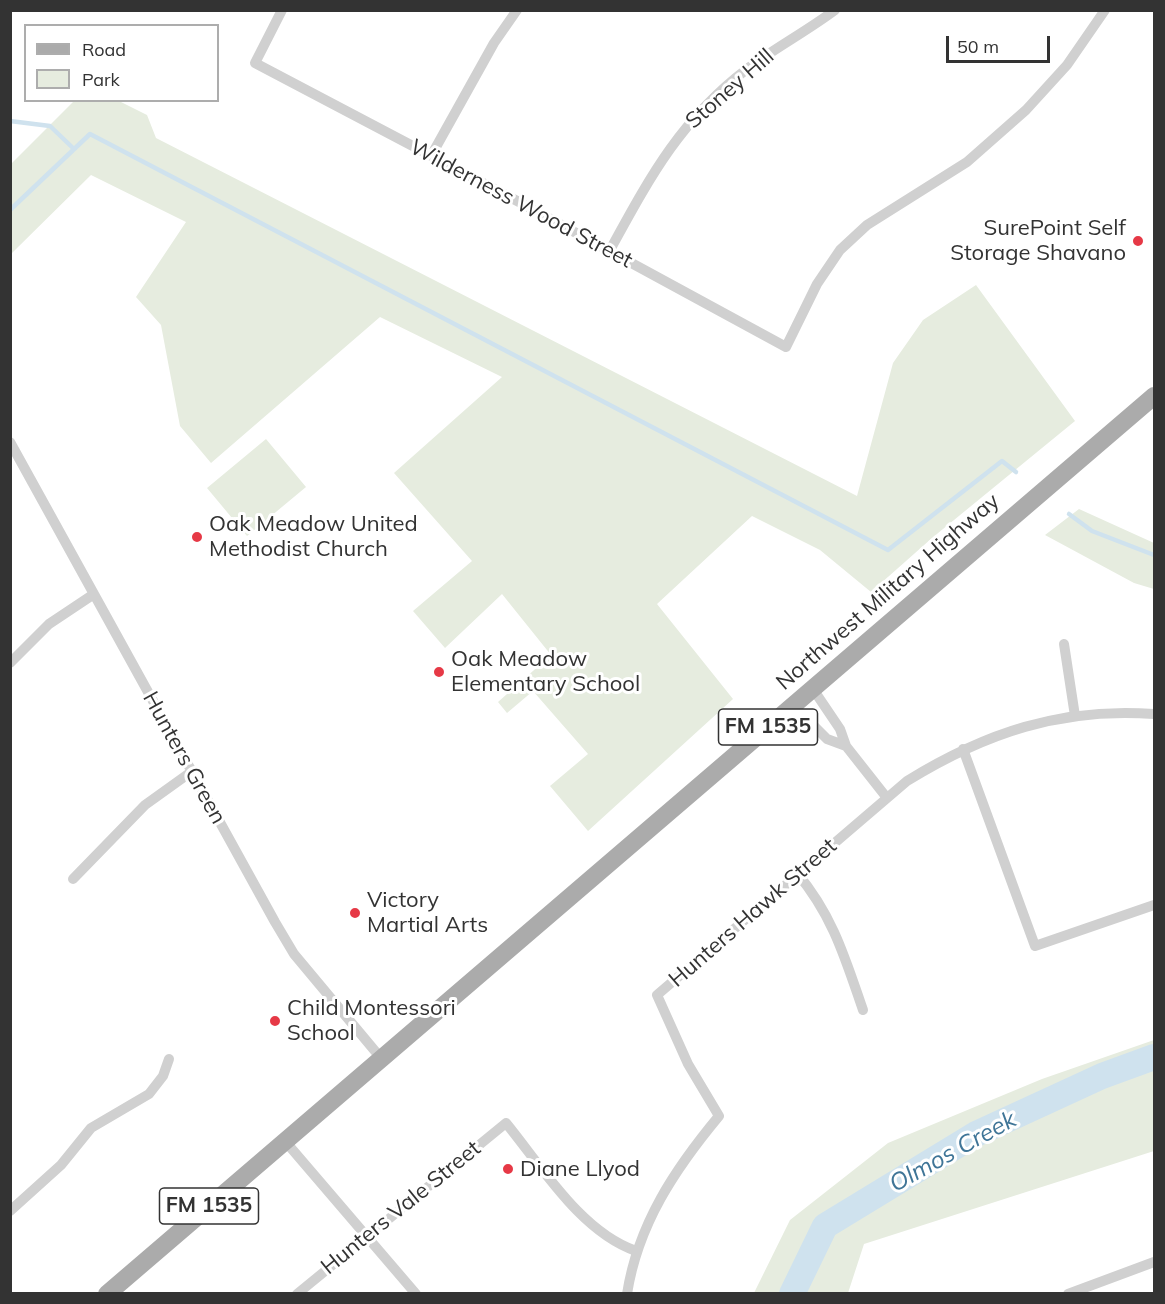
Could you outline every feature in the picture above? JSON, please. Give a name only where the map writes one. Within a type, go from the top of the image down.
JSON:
[{"type":"main road","name":"Northwest Military Highway","points":[[107,1293],[1155,396]]},
{"type":"street","name":"Wilderness Wood Street","points":[[282,10],[255,63],[610,250],[786,347],[817,284],[840,250],[867,225],[967,162],[1026,110],[1067,65],[1105,10]]},
{"type":"street","points":[[431,156],[494,43],[517,10]]},
{"type":"street","name":"Stoney Hill","points":[[610,250],[658,163],[705,106],[746,70],[835,10]]},
{"type":"street","name":"Hunters Green","points":[[10,442],[294,954],[380,1058]]},
{"type":"street","points":[[10,663],[49,624],[94,594]]},
{"type":"street","points":[[1064,644],[1075,716]]},
{"type":"street","points":[[813,689],[840,729],[846,746],[887,798]]},
{"type":"street","points":[[794,706],[828,739],[846,746]]},
{"type":"street","name":"Hunters Hawk Street","points":[[627,1293],[636,1251],[654,1207],[671,1180],[719,1116],[688,1064],[657,995],[907,781],[963,749],[1018,728],[1075,716],[1155,714]]},
{"type":"street","points":[[963,749],[1035,946],[1155,905]]},
{"type":"street","points":[[74,879],[145,805],[191,772]]},
{"type":"street","points":[[797,873],[813,892],[836,929],[863,1010]]},
{"type":"street","points":[[10,1211],[61,1165],[91,1128],[101,1120],[149,1094],[163,1076],[169,1059]]},
{"type":"street","name":"Hunters Vale Street","points":[[297,1293],[506,1123],[581,1214],[604,1236],[636,1251]]},
{"type":"street","points":[[285,1141],[416,1293]]},
{"type":"street","points":[[1068,1293],[1155,1262]]},
{"type":"green space","points":[[73,102],[121,102],[147,115],[156,138],[857,496],[893,363],[923,320],[976,285],[1075,421],[932,538],[871,592],[820,550],[752,516],[657,604],[733,699],[588,831],[550,786],[588,754],[533,691],[507,713],[498,702],[551,655],[502,594],[445,648],[413,611],[472,561],[394,473],[502,377],[380,317],[211,463],[180,426],[161,325],[136,297],[186,222],[91,175],[11,254],[11,164]]},
{"type":"green space","points":[[266,439],[306,487],[247,536],[207,488]]},
{"type":"green space","points":[[1079,509],[1154,543],[1154,589],[1134,583],[1045,535]]},
{"type":"green space","points":[[1154,1040],[1154,1151],[864,1244],[848,1293],[754,1293],[790,1220],[888,1143],[1042,1079]]},
{"type":"waterway","points":[[10,121],[50,126],[74,149]]},
{"type":"waterway","points":[[10,210],[90,134],[888,550],[1002,461],[1016,472]]},
{"type":"waterway","points":[[1069,514],[1092,531],[1154,555]]},
{"type":"waterway","name":"Olmos Creek","points":[[792,1294],[825,1226],[976,1134],[1102,1076],[1154,1057]]},
{"type":"place","name":"SurePoint Self Storage Shavano","points":[[1138,241]]},
{"type":"place","name":"Oak Meadow United Methodist Church","points":[[197,537]]},
{"type":"place","name":"Oak Meadow Elementary School","points":[[439,672]]},
{"type":"place","name":"Victory Martial Arts","points":[[355,913]]},
{"type":"place","name":"Child Montessori School","points":[[275,1021]]},
{"type":"place","name":"Diane Llyod","points":[[508,1169]]}]
